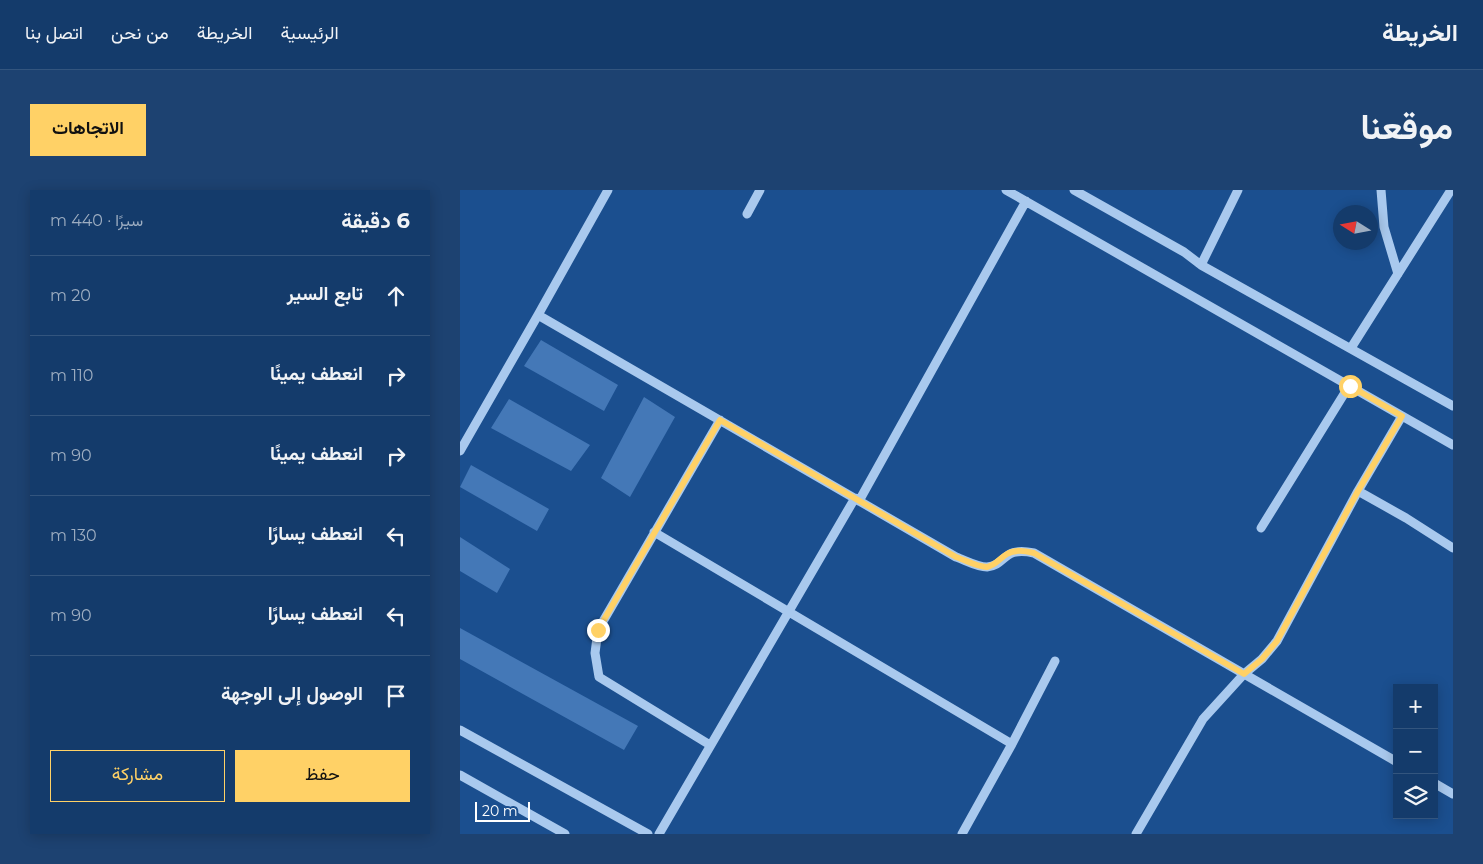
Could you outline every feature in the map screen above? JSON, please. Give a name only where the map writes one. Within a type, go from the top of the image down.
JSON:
[{"type":"street","points":[[460,451],[608,190]]},
{"type":"street","points":[[747,214],[760,190]]},
{"type":"street","points":[[1006,190],[1453,445]]},
{"type":"street","points":[[1074,190],[1184,252],[1201,265],[1451,402]]},
{"type":"street","points":[[1201,265],[1238,190]]},
{"type":"street","points":[[1382,190],[1384,227],[1398,274]]},
{"type":"street","points":[[1351,348],[1451,190]]},
{"type":"street","points":[[659,834],[788,611],[857,499],[1026,201]]},
{"type":"street","points":[[538,315],[956,557],[978,566],[987,567],[1008,554],[1021,550],[1034,553],[1393,760]]},
{"type":"street","points":[[1262,528],[1350,386]]},
{"type":"street","points":[[1136,834],[1203,719],[1244,674],[1262,659],[1277,641],[1358,491],[1402,416]]},
{"type":"street","points":[[710,745],[598,677],[595,653],[598,630],[720,420]]},
{"type":"street","points":[[1358,491],[1406,518],[1453,548]]},
{"type":"street","points":[[654,532],[1012,744]]},
{"type":"street","points":[[962,834],[1055,661]]},
{"type":"street","points":[[460,730],[648,834]]},
{"type":"street","points":[[460,775],[560,833]]},
{"type":"street","points":[[1438,786],[1453,794]]},
{"type":"building","points":[[541,340],[618,385],[604,411],[524,366]]},
{"type":"building","points":[[644,397],[675,417],[630,497],[601,478]]},
{"type":"building","points":[[509,399],[590,445],[571,471],[491,428]]},
{"type":"building","points":[[471,465],[549,509],[537,531],[460,487]]},
{"type":"building","points":[[460,537],[510,569],[497,593],[460,571]]},
{"type":"building","points":[[460,628],[638,726],[624,750],[460,659]]},
{"type":"route","points":[[598,630],[720,420],[956,557],[978,566],[987,567],[1008,554],[1021,550],[1034,553],[1244,674],[1262,659],[1277,641],[1358,491],[1402,416],[1350,386]]}]
